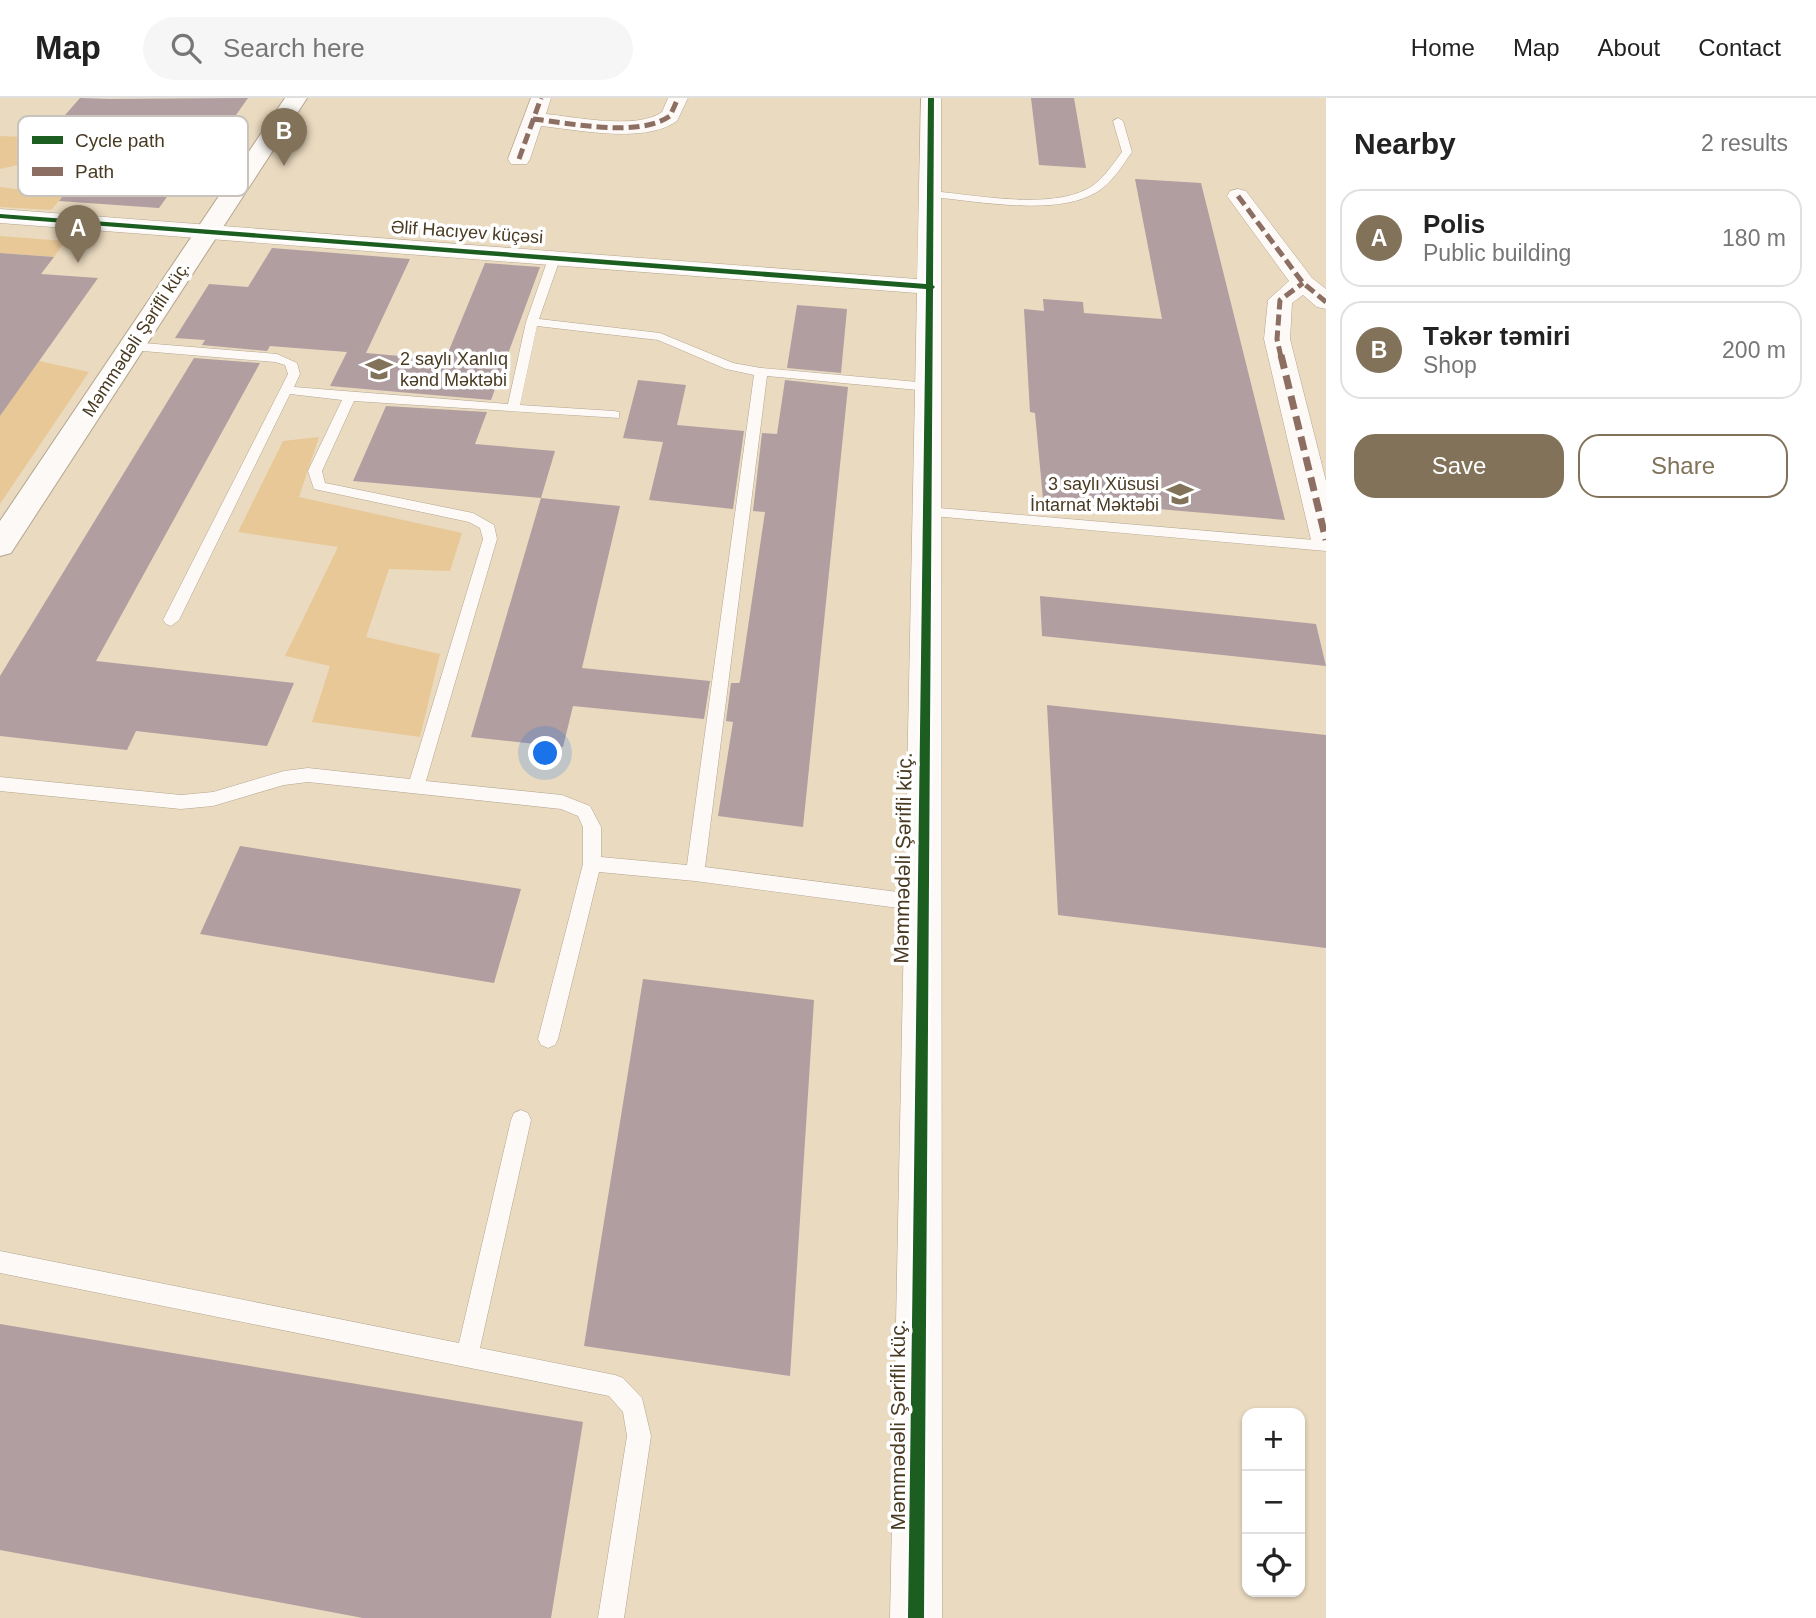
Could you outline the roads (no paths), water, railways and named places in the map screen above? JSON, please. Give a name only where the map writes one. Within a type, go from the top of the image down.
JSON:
[{"type":"street","name":"Məmmədəli Şərifli küç.","points":[[248,171],[296,98]]},
{"type":"street","points":[[519,159],[541,98]]},
{"type":"street","points":[[533,119],[628,127],[651,125],[666,119],[675,109],[678,98]]},
{"type":"street","name":"Məmmədəli Şərifli küç.","points":[[916,1618],[931,98]]},
{"type":"street","name":"Məmmədəli Şərifli küç.","points":[[0,545],[231,196]]},
{"type":"street","points":[[1238,196],[1303,283],[1326,302]]},
{"type":"street","name":"Əlif Hacıyev küçəsi","points":[[0,216],[931,286]]},
{"type":"street","points":[[1303,283],[1280,300],[1278,339],[1326,540]]},
{"type":"lane","points":[[932,194],[1060,201],[1090,192],[1111,176],[1127,152],[1118,121]]},
{"type":"lane","points":[[513,409],[532,322],[555,256]]},
{"type":"lane","points":[[532,322],[660,337],[678,342],[720,362],[761,372],[929,387]]},
{"type":"lane","points":[[131,346],[277,358],[291,363],[295,374],[171,620]]},
{"type":"lane","points":[[695,873],[761,372]]},
{"type":"lane","points":[[288,390],[350,397],[614,415]]},
{"type":"lane","points":[[350,397],[315,471],[319,486],[473,518],[487,525],[490,539],[416,786]]},
{"type":"lane","points":[[927,512],[1326,547]]},
{"type":"lane","points":[[0,784],[181,802],[213,799],[284,778],[308,775],[562,802],[584,811],[592,827],[592,864],[548,1038]]},
{"type":"lane","points":[[592,864],[695,873],[921,903]]},
{"type":"lane","points":[[467,1356],[521,1120]]},
{"type":"lane","points":[[0,1262],[615,1386],[634,1406],[639,1436],[611,1618]]},
{"type":"place","name":"Təkər təmiri","points":[[284,166]]},
{"type":"place","name":"Polis","points":[[78,263]]},
{"type":"place","name":"2 saylı Xanlıq kənd Məktəbi","points":[[379,369]]},
{"type":"place","name":"3 saylı Xüsusi İntarnat Məktəbi","points":[[1180,494]]}]
